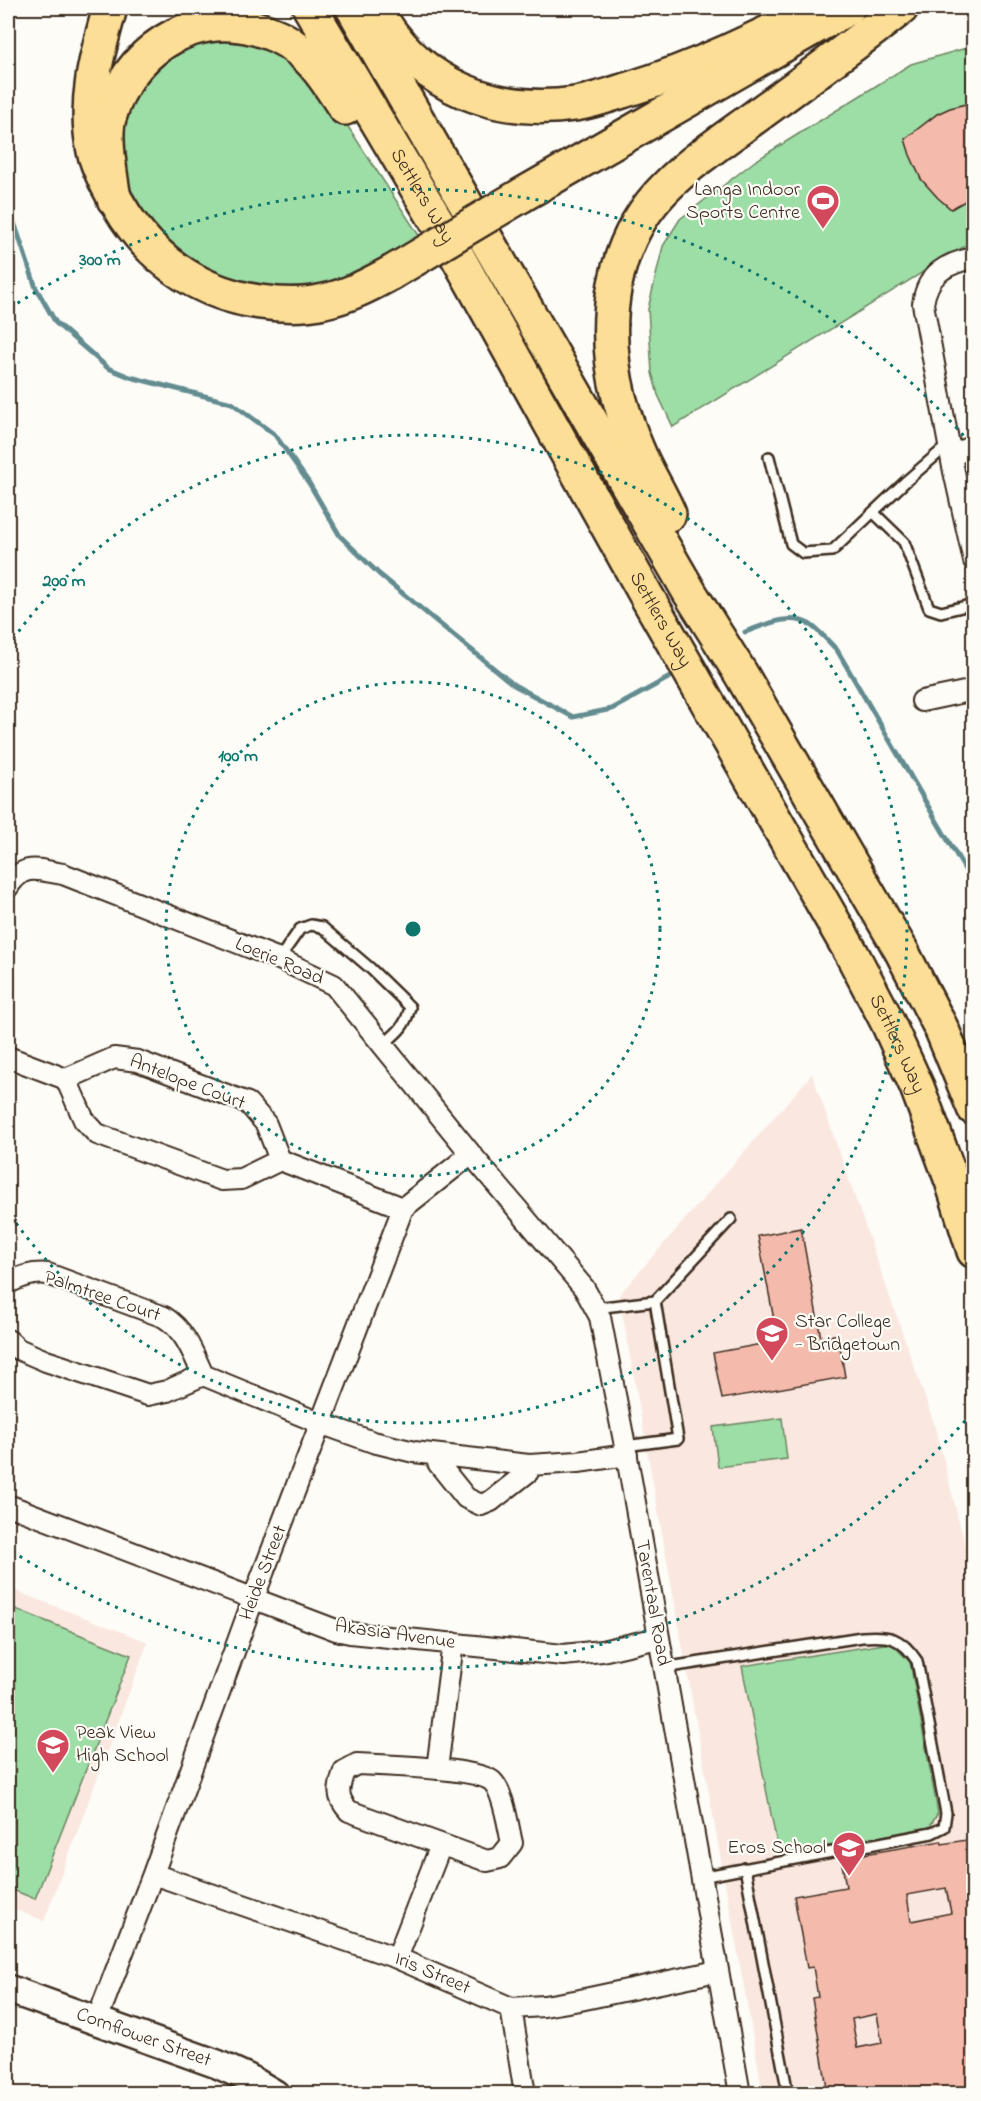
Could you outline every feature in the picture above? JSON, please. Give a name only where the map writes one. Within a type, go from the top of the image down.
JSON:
[{"type":"highway","points":[[110,8],[92,76],[90,114],[94,152],[114,199],[143,240],[166,263],[186,276],[214,291],[242,299],[300,305],[322,302],[368,286],[848,8]]},
{"type":"highway","name":"Settlers Way","points":[[310,8],[455,252],[669,635],[852,954],[887,1021],[917,1087],[952,1181],[974,1251]]},
{"type":"highway","name":"Settlers Way","points":[[353,8],[695,601],[741,674],[902,952],[942,1030],[974,1108]]},
{"type":"highway","points":[[374,8],[393,37],[439,78],[465,93],[494,102],[522,107],[577,103],[649,83],[719,55],[819,8]]},
{"type":"highway","points":[[695,601],[683,547],[667,509],[636,449],[620,398],[613,364],[611,314],[620,259],[640,219],[668,185],[901,8]]},
{"type":"highway","points":[[114,199],[108,153],[108,120],[119,89],[137,64],[158,45],[186,31],[215,23],[243,25],[272,33],[295,46],[318,67],[380,160],[455,252]]},
{"type":"street","points":[[974,258],[951,263],[942,268],[928,284],[923,304],[955,475],[974,561]]},
{"type":"street","points":[[951,450],[974,446]]},
{"type":"street","points":[[922,700],[974,690]]},
{"type":"street","name":"Loerie Road","points":[[14,879],[27,868],[63,874],[279,959],[334,985],[471,1154]]},
{"type":"street","points":[[8,1057],[66,1079],[84,1120],[97,1134],[222,1180],[241,1179],[280,1160],[403,1208],[471,1154]]},
{"type":"street","name":"Antelope Court","points":[[66,1079],[114,1058],[138,1061],[248,1103],[266,1124],[280,1160]]},
{"type":"street","name":"Tarentaal Road","points":[[471,1154],[584,1288],[595,1308],[602,1328],[626,1451],[740,2094]]},
{"type":"street","name":"Heide Street","points":[[97,2020],[254,1598],[403,1208]]},
{"type":"street","name":"Palmtree Court","points":[[8,1283],[27,1275],[48,1274],[164,1317],[173,1322],[186,1339],[203,1375]]},
{"type":"street","points":[[8,1340],[18,1349],[46,1361],[148,1395],[167,1391],[203,1375],[380,1445],[414,1452],[529,1465],[560,1464],[626,1451]]},
{"type":"street","points":[[439,1455],[438,1464],[466,1498],[481,1505],[491,1501],[528,1472],[529,1465]]},
{"type":"street","name":"Akasia Avenue","points":[[8,1505],[336,1630],[546,1654],[576,1655],[658,1638]]},
{"type":"street","points":[[437,1769],[453,1643]]},
{"type":"street","points":[[357,1764],[437,1769],[482,1776],[492,1781],[501,1795],[512,1843],[500,1858],[488,1861],[441,1845],[349,1810],[340,1802],[339,1787],[344,1772],[357,1764]]},
{"type":"street","points":[[397,1958],[441,1845]]},
{"type":"street","name":"Iris Street","points":[[153,1874],[397,1958],[511,2008],[544,2006],[717,1971]]},
{"type":"street","name":"Cornflower Street","points":[[8,1989],[217,2064],[248,2078],[275,2094]]},
{"type":"street","points":[[511,2008],[525,2094]]},
{"type":"lane","points":[[769,457],[791,543],[803,553],[832,551],[905,482],[951,450]]},
{"type":"lane","points":[[873,512],[904,542],[929,608],[941,612],[974,604]]},
{"type":"lane","points":[[279,959],[300,929],[311,925],[322,927],[370,968],[410,1007],[407,1021],[384,1044]]},
{"type":"lane","points":[[595,1308],[655,1301],[731,1219]]},
{"type":"lane","points":[[626,1451],[678,1439],[655,1301]]},
{"type":"lane","points":[[663,1668],[880,1636],[893,1638],[902,1643],[917,1661],[946,1813],[944,1827],[922,1835],[701,1877]]},
{"type":"lane","points":[[745,1868],[788,2094]]},
{"type":"shaded area","points":[[812,1074],[936,1429],[973,1578],[973,2093],[763,2093],[619,1295]]},
{"type":"shaded area","name":"Peak View High School","points":[[8,1588],[148,1642],[44,1921],[8,1907]]},
{"type":"green space","points":[[250,34],[319,82],[420,237],[374,266],[334,281],[316,285],[279,287],[261,286],[218,274],[198,265],[155,233],[125,187],[115,122],[171,44]]},
{"type":"green space","name":"Langa Indoor Sports Centre","points":[[973,46],[973,241],[673,427],[658,395],[652,373],[648,309],[663,246],[680,219],[755,161],[911,64]]},
{"type":"green space","points":[[782,1418],[787,1459],[718,1467],[713,1427]]},
{"type":"green space","name":"Peak View High School","points":[[13,1608],[131,1655],[35,1899],[8,1888],[8,1621]]},
{"type":"green space","points":[[891,1643],[910,1662],[938,1813],[929,1828],[779,1855],[742,1666]]},
{"type":"building","points":[[974,102],[974,196],[951,209],[921,179],[905,139],[937,114]]},
{"type":"building","points":[[801,1228],[821,1338],[838,1334],[845,1377],[722,1399],[713,1353],[778,1341],[758,1236]]},
{"type":"building","points":[[966,1840],[974,1882],[974,2094],[828,2094],[812,1998],[818,1997],[813,1967],[807,1968],[794,1896],[846,1887],[841,1858],[941,1841],[942,1844]],"holes":[[[946,1888],[951,1913],[911,1921],[907,1895]],[[877,2014],[882,2043],[857,2048],[852,2019]]]},
{"type":"waterway","points":[[8,204],[36,288],[56,323],[108,368],[130,377],[232,403],[275,435],[309,483],[340,536],[379,574],[514,685],[573,717],[612,709],[670,677]]},
{"type":"waterway","points":[[745,632],[777,621],[801,621],[816,629],[837,650],[974,885]]},
{"type":"place","name":"Langa Indoor Sports Centre","points":[[823,230]]},
{"type":"place","name":"Star College - Bridgetown","points":[[772,1362]]},
{"type":"place","name":"Peak View High School","points":[[53,1774]]},
{"type":"place","name":"Eros School","points":[[849,1877]]}]
